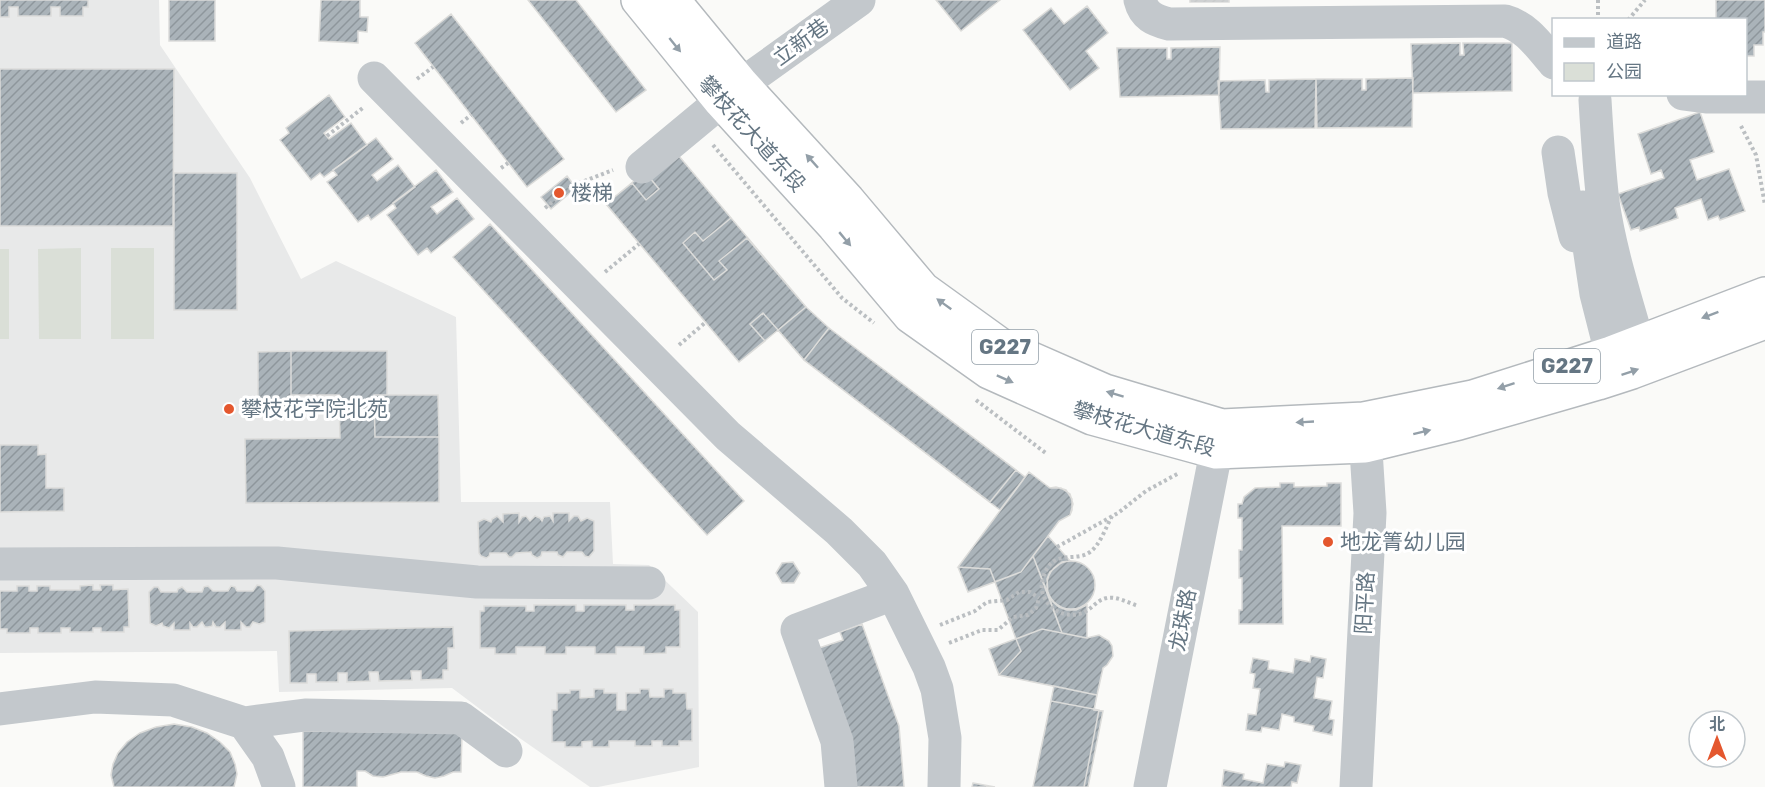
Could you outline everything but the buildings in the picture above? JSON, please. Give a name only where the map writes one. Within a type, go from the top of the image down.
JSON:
[{"type":"highway","name":"攀枝花大道东段","points":[[638,0],[731,93],[848,200],[923,289],[1002,346],[1105,392],[1222,426],[1365,433],[1625,347],[1765,294]]},
{"type":"highway","name":"攀枝花大道东段","points":[[673,0],[731,93],[834,226],[910,316],[989,372],[1092,418],[1216,452],[1459,423],[1632,372],[1765,322]]},
{"type":"street","name":"立新巷","points":[[642,167],[731,93],[859,0]]},
{"type":"street","points":[[1140,0],[1147,15],[1168,24],[1505,21],[1525,30],[1552,61]]},
{"type":"street","points":[[370,92],[728,436],[839,531],[872,564],[893,594],[929,667],[937,690],[945,738],[944,787]]},
{"type":"street","points":[[1694,96],[1765,97]]},
{"type":"street","points":[[1590,103],[1583,210],[1596,294]]},
{"type":"street","points":[[1590,103],[1625,347]]},
{"type":"street","points":[[1558,152],[1573,231],[1596,294],[1625,347]]},
{"type":"street","name":"阳平路","points":[[1356,787],[1370,513],[1365,433]]},
{"type":"street","name":"龙珠路","points":[[1150,787],[1216,452]]},
{"type":"street","points":[[0,564],[277,563],[477,582],[649,583]]},
{"type":"street","points":[[841,787],[837,741],[797,630],[893,594]]},
{"type":"street","points":[[0,709],[95,697],[172,700],[244,723],[304,715],[460,718],[506,751]]},
{"type":"street","points":[[244,723],[268,757],[279,787]]},
{"type":"path","points":[[1598,0],[1598,18]]},
{"type":"path","points":[[1630,18],[1645,0]]},
{"type":"path","points":[[419,78],[433,67]]},
{"type":"path","points":[[327,136],[348,120],[370,92]]},
{"type":"path","points":[[1694,96],[1724,110],[1739,124],[1756,155],[1765,205]]},
{"type":"path","points":[[457,126],[471,115]]},
{"type":"path","points":[[548,206],[574,185]]},
{"type":"path","points":[[609,270],[639,244]]},
{"type":"path","points":[[675,348],[706,322]]},
{"type":"path","points":[[1057,547],[1112,516],[1146,491]]},
{"type":"path","points":[[982,630],[998,630],[1013,617],[1028,615],[1036,608],[1041,597],[1042,578],[1046,569],[1060,558],[1090,552],[1096,547],[1112,516]]},
{"type":"path","points":[[913,635],[975,611],[987,602],[1007,600],[1024,591],[1041,597],[1053,609],[1066,615],[1087,610],[1108,598],[1116,598],[1138,606]]},
{"type":"shaded area","name":"攀枝花学院北苑","points":[[0,0],[159,0],[160,45],[250,178],[301,279],[336,261],[456,317],[461,502],[610,502],[613,564],[649,565],[698,612],[699,767],[590,787],[452,688],[279,692],[277,651],[0,653]]},
{"type":"green space","points":[[81,248],[81,339],[39,339],[38,249]]},
{"type":"green space","points":[[111,248],[154,248],[154,339],[111,339]]},
{"type":"green space","points":[[0,249],[9,249],[9,339],[0,339]]},
{"type":"place","name":"楼梯","points":[[559,193]]},
{"type":"place","name":"攀枝花学院北苑","points":[[229,409]]},
{"type":"place","name":"地龙箐幼儿园","points":[[1328,542]]}]
